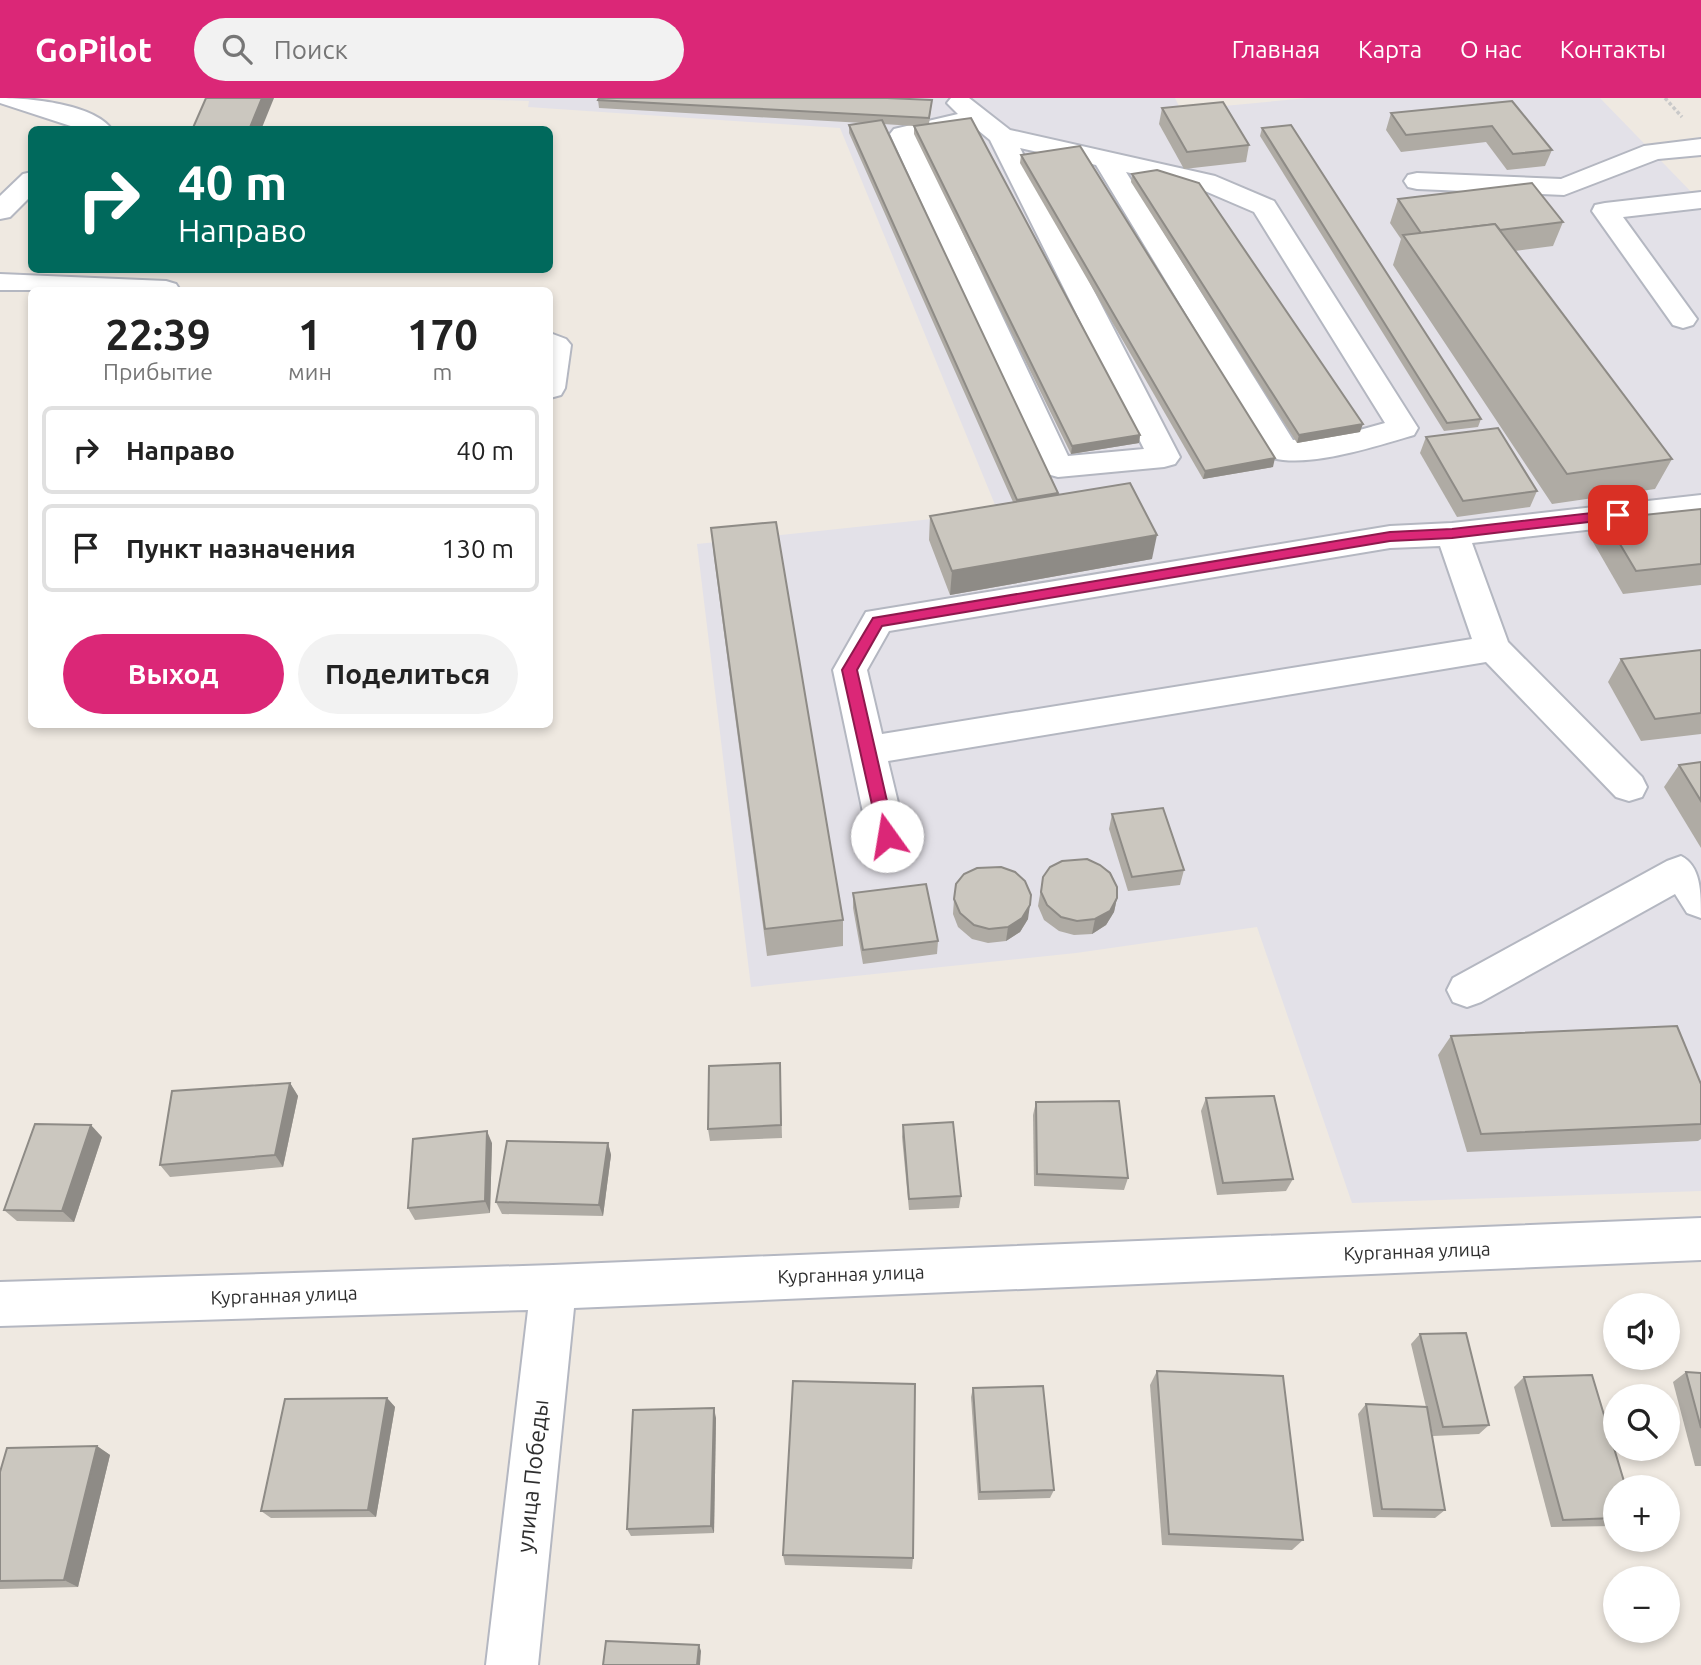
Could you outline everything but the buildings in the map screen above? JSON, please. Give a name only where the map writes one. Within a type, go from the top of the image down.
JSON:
[{"type":"street","points":[[0,107],[7,98],[87,126]]},
{"type":"street","points":[[1001,136],[1164,457],[1058,467],[904,134],[958,105],[1001,136],[1206,181],[1264,207],[1403,428],[1350,443],[1284,450],[1105,159]]},
{"type":"street","points":[[1417,181],[1564,187],[1653,152],[1701,147]]},
{"type":"street","points":[[0,211],[28,184]]},
{"type":"street","points":[[1683,319],[1605,211],[1701,200]]},
{"type":"street","points":[[0,282],[104,287]]},
{"type":"street","points":[[553,344],[556,345],[553,366]]},
{"type":"street","points":[[887,836],[850,670],[878,621],[1390,537],[1452,534],[1701,506]]},
{"type":"street","points":[[1452,534],[1493,648],[1629,787]]},
{"type":"street","points":[[867,750],[1493,648]]},
{"type":"street","points":[[1468,990],[1681,872],[1701,902]]},
{"type":"street","name":"Курганная улица","points":[[0,1304],[553,1287],[1701,1239]]},
{"type":"street","name":"улица Победы","points":[[512,1665],[553,1287]]},
{"type":"shaded area","points":[[430,98],[1175,98],[1181,110],[1308,98],[1600,98],[1701,202],[1701,1191],[1352,1203],[1257,927],[1076,953],[751,987],[697,544],[998,512],[840,128],[528,107],[529,101]]},
{"type":"route","points":[[887,836],[850,670],[878,621],[1390,537],[1452,534],[1618,515]]}]
